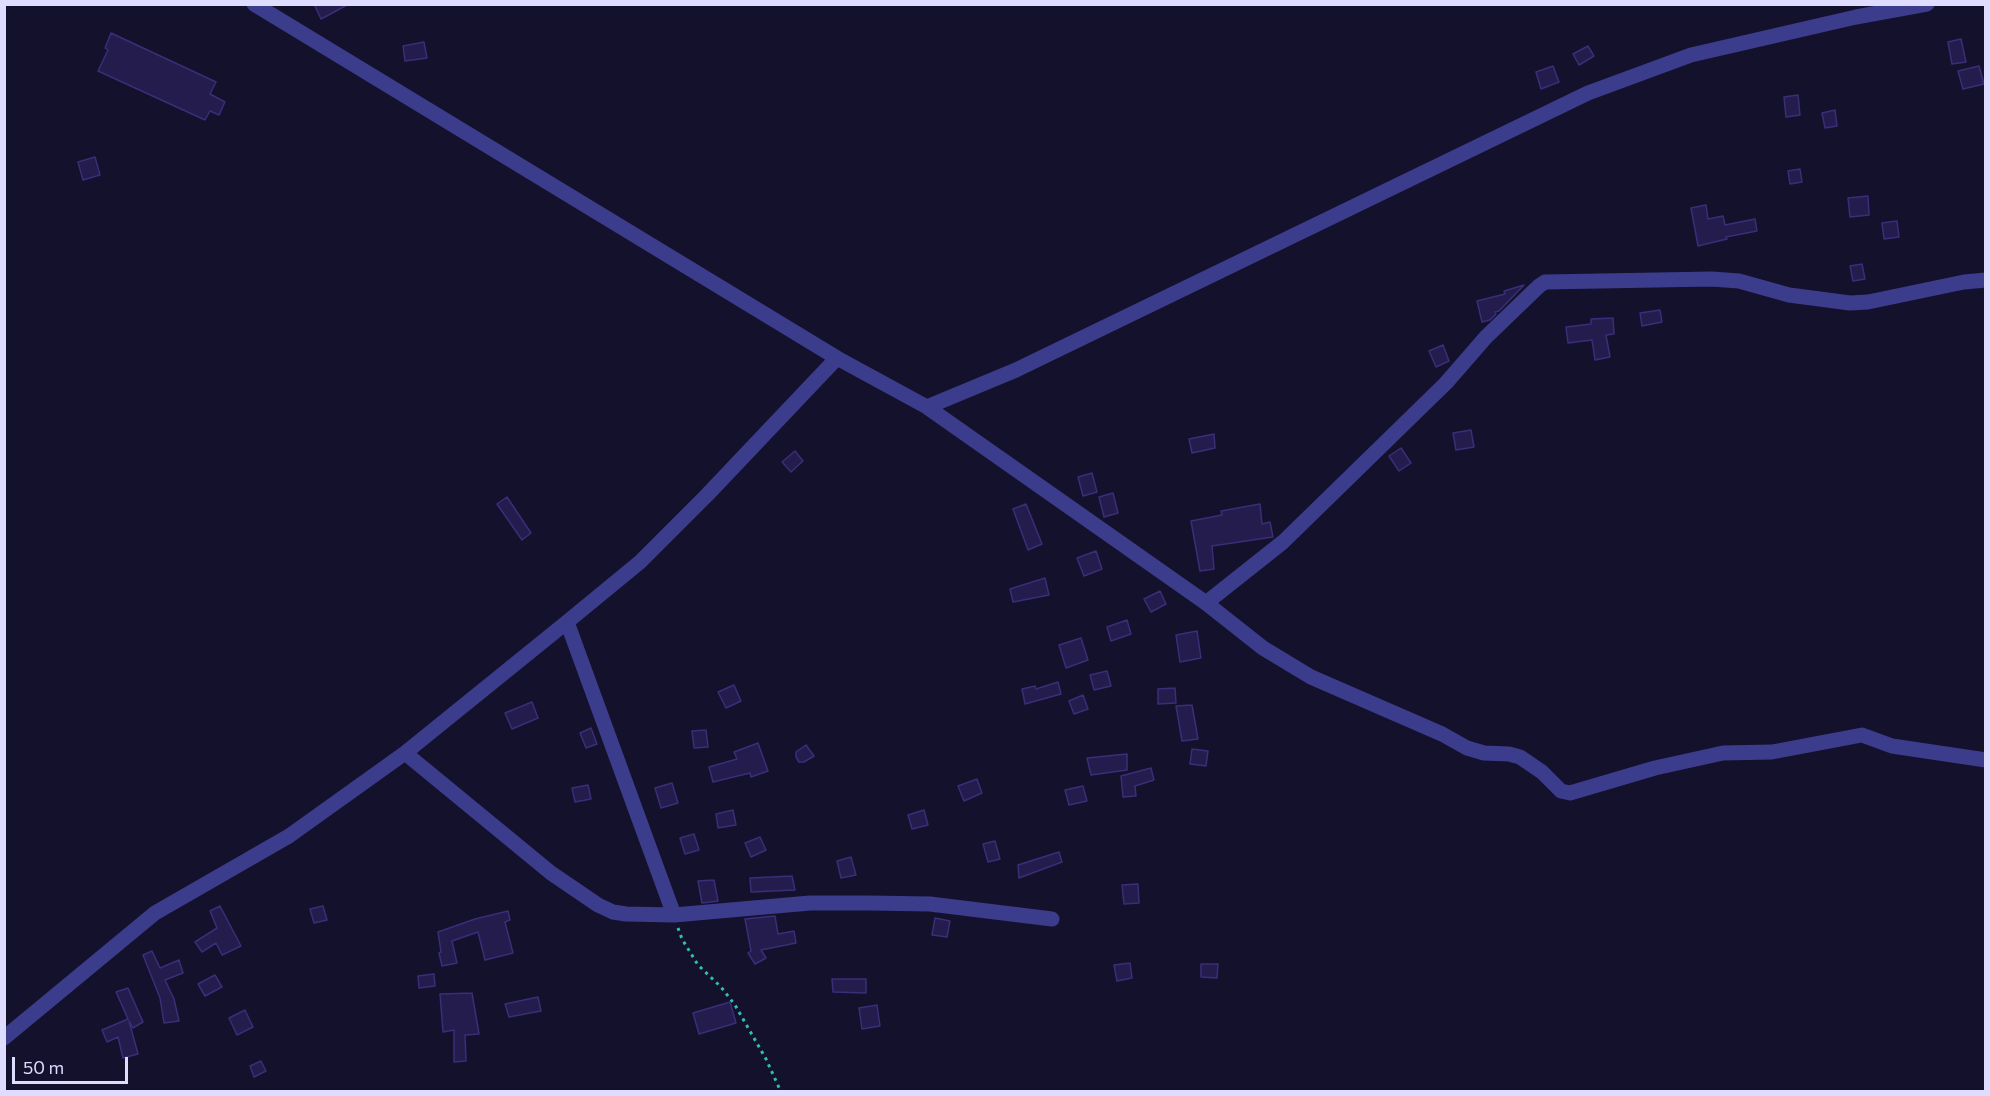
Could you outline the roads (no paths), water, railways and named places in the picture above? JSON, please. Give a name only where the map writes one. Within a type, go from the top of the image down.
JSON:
[{"type":"street","points":[[254,4],[837,358],[927,407],[1206,603],[1263,648],[1311,677],[1442,734],[1467,748],[1484,753],[1520,757],[1542,772],[1562,791],[1570,793],[1655,768],[1723,753],[1772,752],[1862,735],[1892,746],[1986,760]]},
{"type":"street","points":[[927,407],[1016,370],[1588,93],[1690,55],[1856,17],[1927,4]]},
{"type":"street","points":[[1206,603],[1283,542],[1446,383],[1486,337],[1545,282],[1712,279],[1739,282],[1789,295],[1850,303],[1868,302],[1964,282],[1986,280]]},
{"type":"street","points":[[7,1033],[155,913],[289,836],[405,753],[567,622],[640,562],[837,358]]},
{"type":"street","points":[[567,622],[674,915]]},
{"type":"street","points":[[405,753],[551,873],[598,905],[613,912],[674,915],[810,903],[870,903],[930,904],[1052,919]]}]
